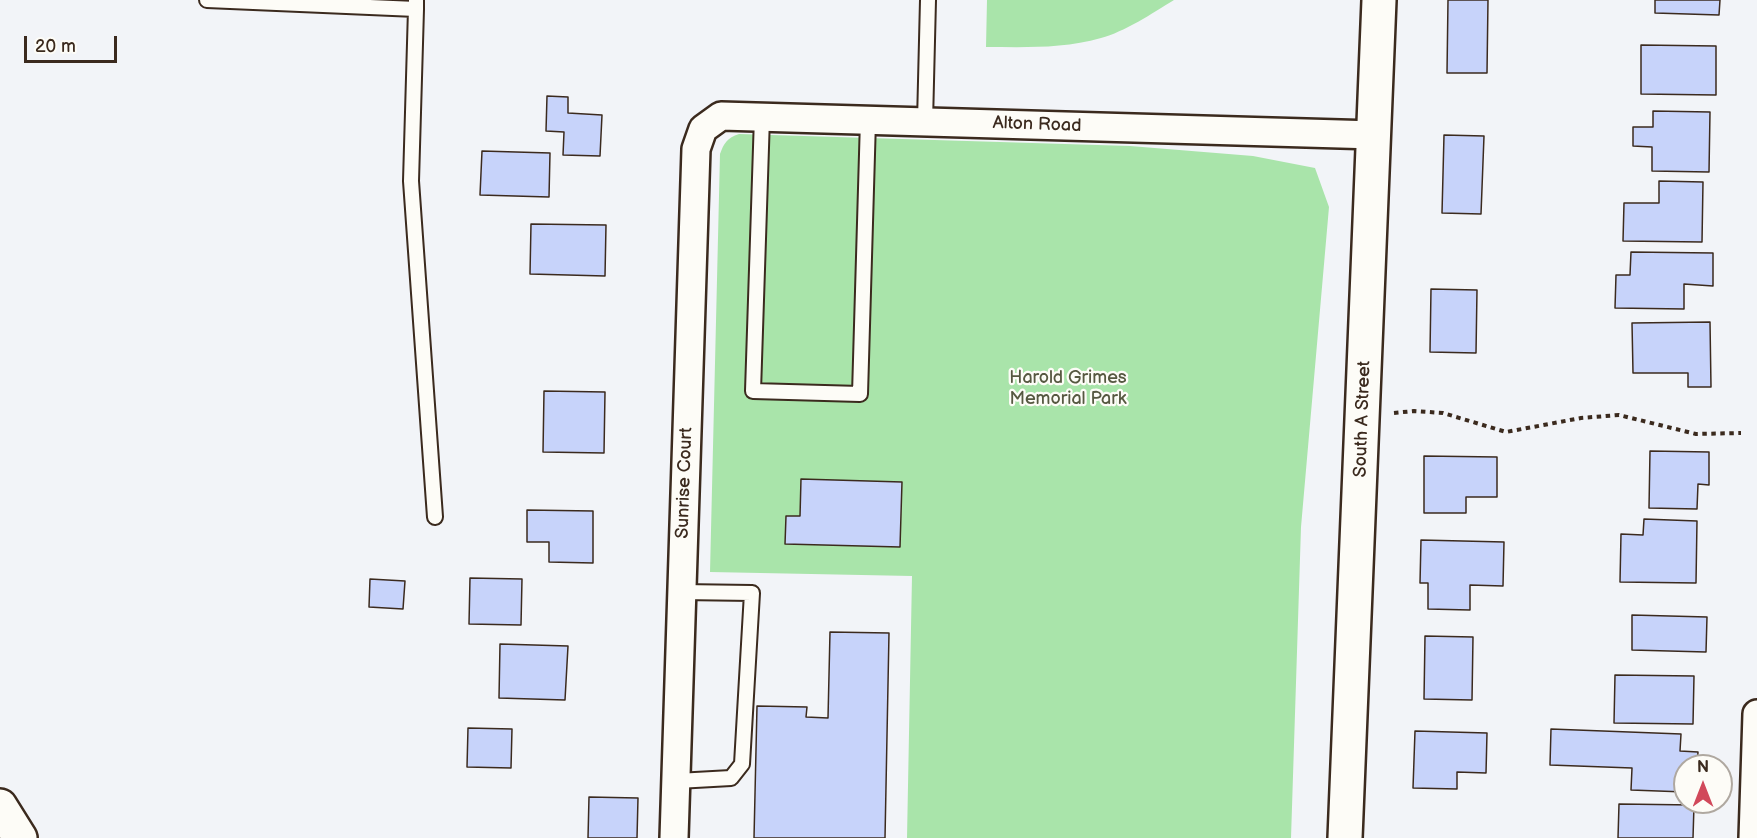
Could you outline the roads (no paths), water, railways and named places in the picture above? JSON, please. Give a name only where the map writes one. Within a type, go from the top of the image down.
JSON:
[{"type":"main road","name":"South A Street","points":[[1345,838],[1379,0]]},
{"type":"main road","points":[[0,806],[20,838]]},
{"type":"street","name":"Alton Road","points":[[703,129],[720,116],[1375,135]]},
{"type":"street","name":"Sunrise Court","points":[[674,838],[696,149],[703,129]]},
{"type":"street","points":[[1753,838],[1757,714]]},
{"type":"lane","points":[[207,0],[416,5],[411,181],[435,517]]},
{"type":"lane","points":[[925,122],[928,0]]},
{"type":"lane","points":[[762,117],[753,391],[777,392],[860,394],[868,120]]},
{"type":"lane","points":[[677,781],[731,778],[742,764],[752,593],[681,592]]},
{"type":"park label","name":"Harold Grimes Memorial Park","points":[[1068,388]]}]
